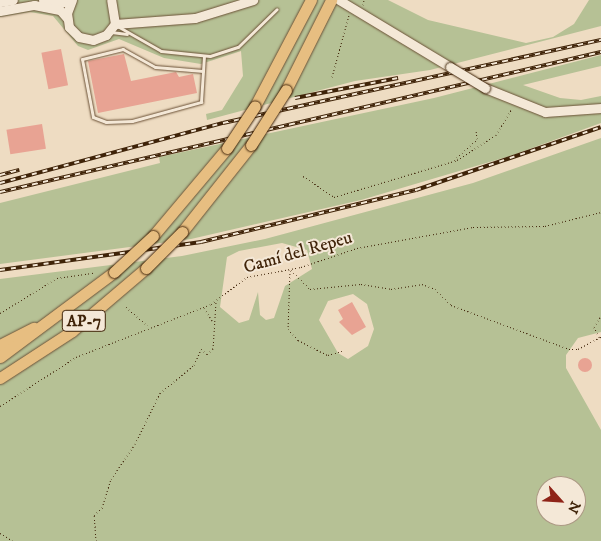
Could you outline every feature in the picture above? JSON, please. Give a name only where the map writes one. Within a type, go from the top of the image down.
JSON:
[{"type":"highway","name":"AP-7","points":[[0,357],[67,312],[153,236],[227,148],[255,106],[311,0]]},
{"type":"highway","name":"AP-7","points":[[0,378],[72,331],[146,268],[182,232],[251,145],[286,90],[331,0]]},
{"type":"highway","points":[[0,345],[67,312]]},
{"type":"highway","points":[[0,386],[17,368]]},
{"type":"street","points":[[0,2],[13,0]]},
{"type":"street","points":[[44,0],[71,1],[67,18]]},
{"type":"street","points":[[111,0],[116,10],[113,27]]},
{"type":"street","points":[[0,11],[34,5],[60,10],[67,18],[72,31],[84,39],[98,40],[113,27],[137,20],[195,18],[253,0]]},
{"type":"street","points":[[339,0],[485,88],[515,103],[557,113],[601,108]]},
{"type":"street","points":[[116,10],[137,20]]},
{"type":"lane","points":[[113,27],[161,51],[204,56],[238,47],[277,9]]},
{"type":"lane","points":[[113,27],[127,34]]},
{"type":"lane","points":[[203,71],[155,67],[123,49],[82,59],[93,117],[106,122],[132,121],[201,102],[204,56]]},
{"type":"path","points":[[332,77],[351,7]]},
{"type":"path","points":[[303,176],[334,197],[454,161],[496,135],[515,103]]},
{"type":"path","points":[[454,161],[454,156],[477,139],[476,130]]},
{"type":"path","name":"Camí del Repeu","points":[[0,406],[54,369],[147,325],[203,307],[216,300],[247,277],[290,270],[357,248],[472,227],[545,226],[601,212]]},
{"type":"path","points":[[290,270],[310,288],[360,284],[391,289],[422,284],[436,289],[451,305],[569,349],[578,349],[600,337],[594,327],[601,316]]},
{"type":"path","points":[[290,270],[288,329],[298,340],[328,355],[342,351]]},
{"type":"path","points":[[0,313],[57,278],[94,273]]},
{"type":"path","points":[[213,322],[216,300]]},
{"type":"path","points":[[96,541],[93,518],[102,508],[111,479],[135,444],[160,393],[194,365],[201,349],[211,354],[217,330],[203,307]]},
{"type":"path","points":[[126,308],[147,325]]},
{"type":"path","points":[[0,532],[13,541]]},
{"type":"green space","points":[[0,0],[388,0],[428,20],[526,43],[553,37],[574,24],[589,0],[601,0],[601,26],[430,70],[355,81],[207,120],[206,114],[222,110],[243,76],[241,51],[201,64],[164,58],[119,39],[88,50],[78,46],[53,16],[30,12],[0,17]]},
{"type":"green space","points":[[601,55],[601,66],[523,85],[560,98],[581,100],[601,96],[601,123],[513,155],[361,200],[191,239],[0,264],[0,203],[160,163],[159,157],[434,98]]},
{"type":"green space","points":[[601,138],[601,332],[578,338],[566,355],[566,368],[601,430],[601,541],[0,541],[0,279],[182,256],[265,239],[473,183]],"holes":[[[282,243],[307,250],[312,269],[285,286],[274,318],[266,320],[260,315],[258,292],[249,320],[239,323],[220,307],[227,257],[239,251]],[[353,294],[367,304],[374,329],[368,346],[348,359],[338,353],[319,320],[328,301]]]},
{"type":"building","points":[[61,49],[68,85],[48,89],[41,53]]},
{"type":"building","points":[[124,54],[131,81],[176,72],[179,77],[193,74],[197,93],[98,113],[88,61]]},
{"type":"building","points":[[42,124],[46,149],[10,154],[6,130]]},
{"type":"building","points":[[352,302],[366,327],[352,335],[339,322],[343,319],[338,310]]},
{"type":"building","points":[[585,358],[590,360],[592,365],[590,370],[585,372],[580,370],[578,365],[580,360]]},
{"type":"railway","points":[[0,183],[223,123],[601,40]]},
{"type":"railway","points":[[0,192],[601,52]]},
{"type":"railway","points":[[295,98],[398,78]]},
{"type":"railway","points":[[0,270],[201,242],[416,190],[601,127]]},
{"type":"railway","points":[[0,175],[19,170]]}]
